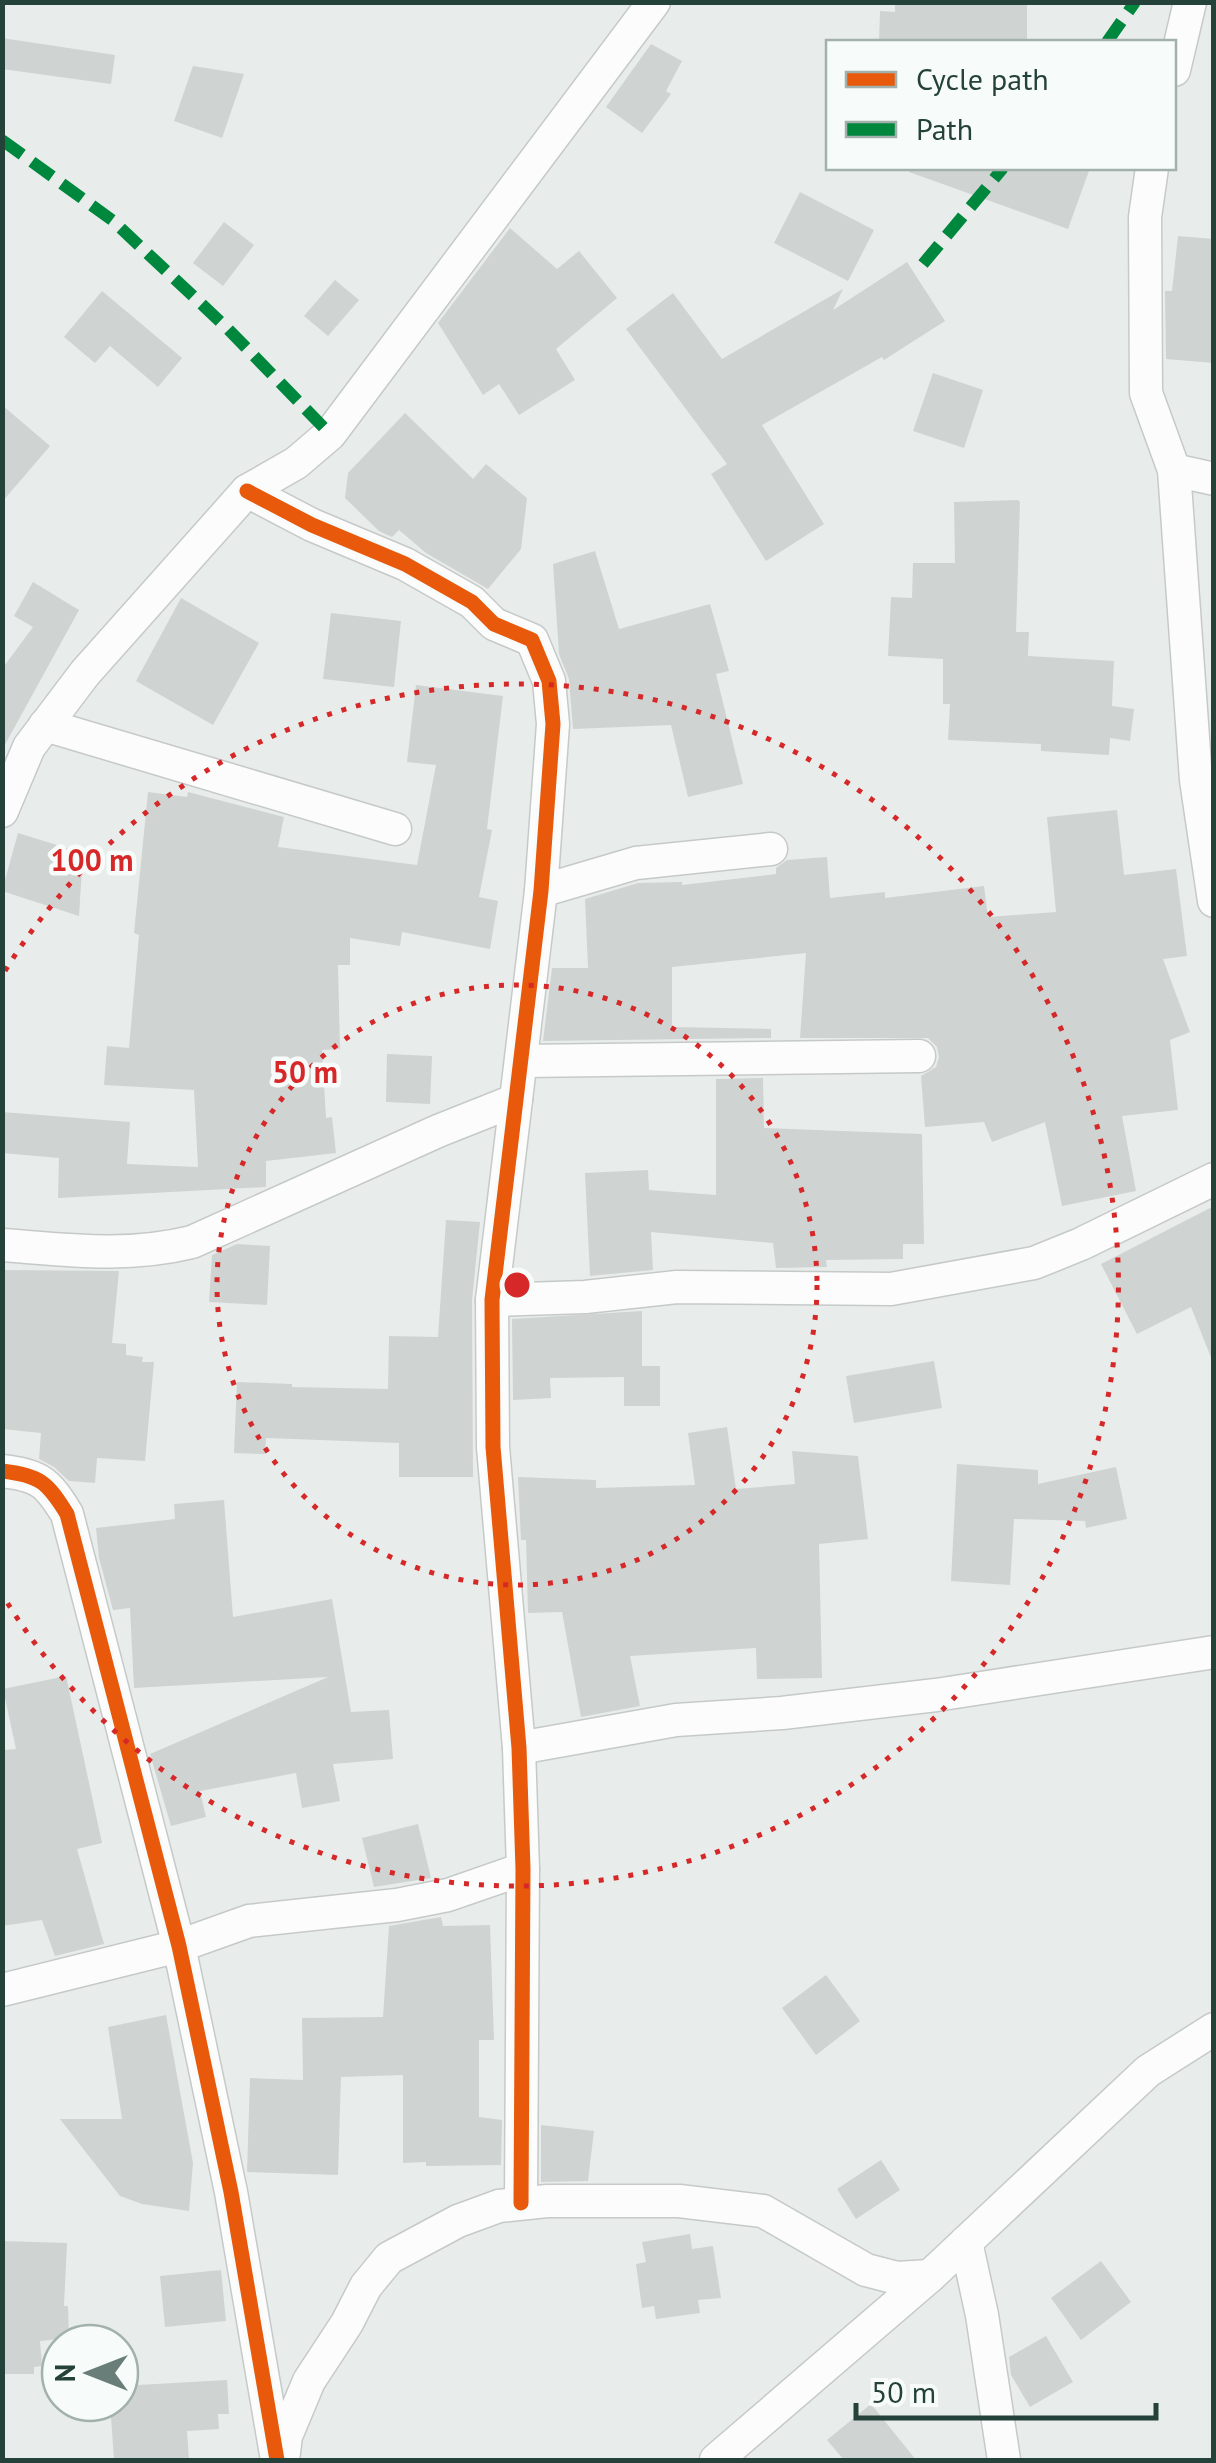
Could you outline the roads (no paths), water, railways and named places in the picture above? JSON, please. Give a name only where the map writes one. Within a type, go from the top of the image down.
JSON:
[{"type":"street","points":[[2,811],[26,736],[246,491],[296,463],[330,434],[654,2]]},
{"type":"street","points":[[1176,62],[1190,2]]},
{"type":"street","points":[[1152,170],[1145,218],[1146,393],[1174,470],[1196,780],[1214,901]]},
{"type":"street","points":[[1174,470],[1214,480]]},
{"type":"street","points":[[246,491],[312,525],[404,564],[472,602],[494,624],[532,640],[549,681],[553,724],[542,891],[492,1300],[493,1447],[519,1748],[524,1870],[521,2203]]},
{"type":"street","points":[[26,736],[395,830]]},
{"type":"street","points":[[542,891],[636,862],[770,849]]},
{"type":"street","points":[[523,1061],[919,1056]]},
{"type":"street","points":[[2,1246],[124,1254],[154,1252],[192,1242],[516,1100]]},
{"type":"street","points":[[492,1300],[584,1297],[677,1287],[891,1289],[1034,1263],[1082,1244],[1214,1178]]},
{"type":"street","points":[[2,1471],[19,1472],[49,1485],[67,1514],[179,1946],[280,2460]]},
{"type":"street","points":[[519,1748],[676,1720],[782,1713],[936,1695],[1214,1652]]},
{"type":"street","points":[[2,1990],[179,1946],[249,1921],[397,1905],[448,1895],[524,1870]]},
{"type":"street","points":[[716,2460],[930,2276],[1148,2070],[1214,2029]]},
{"type":"street","points":[[280,2460],[309,2380],[347,2324],[366,2286],[389,2258],[458,2220],[499,2206],[679,2201],[763,2211],[866,2270],[897,2278],[930,2276]]},
{"type":"street","points":[[966,2242],[982,2316],[1004,2460]]}]
